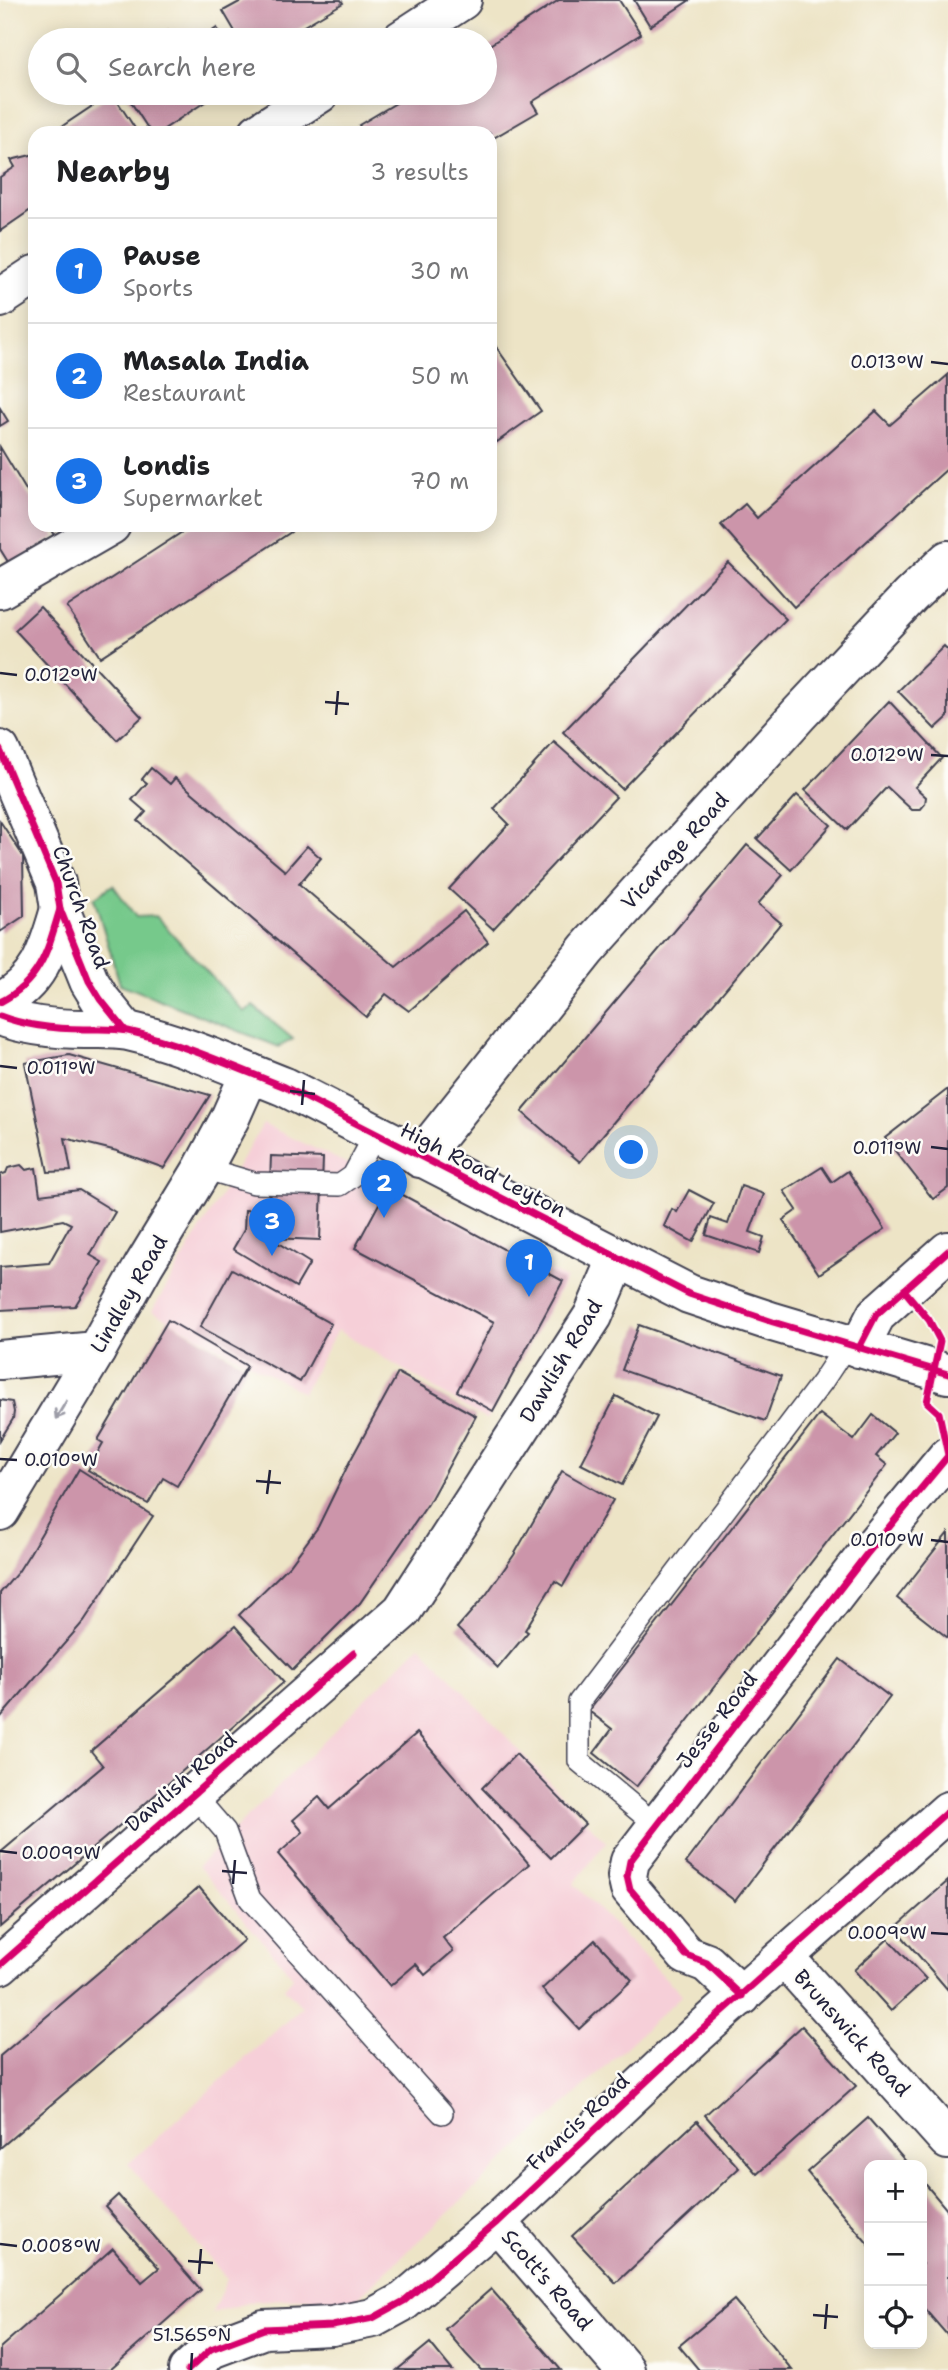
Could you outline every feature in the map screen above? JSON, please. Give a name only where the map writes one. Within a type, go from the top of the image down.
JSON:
[{"type":"street","points":[[419,28],[462,0]]},
{"type":"street","points":[[269,126],[301,105]]},
{"type":"street","points":[[0,298],[28,280]]},
{"type":"street","points":[[0,589],[99,532]]},
{"type":"street","name":"Vicarage Road","points":[[420,1158],[597,939],[798,715],[910,596],[948,560]]},
{"type":"street","name":"Church Road","points":[[0,750],[56,883],[60,909],[89,981],[125,1030]]},
{"type":"street","points":[[0,1002],[12,996],[34,977],[49,947],[60,909]]},
{"type":"street","name":"High Road Leyton","points":[[0,1016],[13,1021],[70,1029],[125,1030],[164,1041],[250,1073],[285,1087],[374,1135],[689,1294],[948,1374]]},
{"type":"street","name":"Lindley Road","points":[[0,1511],[203,1168],[250,1073]]},
{"type":"street","points":[[853,1346],[876,1315],[948,1251]]},
{"type":"street","name":"Dawlish Road","points":[[0,1965],[402,1611],[593,1316],[618,1257]]},
{"type":"street","points":[[0,1360],[96,1351]]},
{"type":"street","name":"Jesse Road","points":[[742,1996],[706,1964],[686,1955],[630,1889],[627,1876],[630,1861],[866,1555],[948,1456]]},
{"type":"street","name":"Francis Road","points":[[188,2370],[211,2348],[264,2329],[332,2326],[373,2318],[404,2301],[497,2222],[696,2035],[948,1811]]},
{"type":"street","name":"Brunswick Road","points":[[785,1958],[948,2140]]},
{"type":"street","name":"Scott's Road","points":[[497,2222],[625,2370]]},
{"type":"lane","points":[[203,1168],[254,1183],[340,1185],[353,1176],[374,1135]]},
{"type":"lane","points":[[657,1826],[579,1761],[579,1702],[822,1382],[853,1346]]},
{"type":"lane","points":[[193,1794],[225,1831],[250,1899],[442,2113]]},
{"type":"shaded area","points":[[263,1124],[405,1191],[566,1279],[487,1420],[337,1330],[303,1393],[152,1311]]},
{"type":"shaded area","points":[[420,1645],[606,1842],[574,1884],[682,1995],[352,2303],[305,2298],[254,2301],[212,2313],[227,2279],[128,2164],[302,2007],[284,1988],[293,1977],[198,1866]]},
{"type":"green space","points":[[113,885],[136,917],[156,916],[244,1012],[253,1006],[293,1039],[279,1047],[120,984],[94,898]]},
{"type":"building","points":[[243,0],[341,0],[343,3],[300,28],[233,28],[223,11]]},
{"type":"building","points":[[559,0],[619,0],[641,34],[532,102],[538,112],[497,136],[497,126],[359,125],[393,105],[497,105],[497,40]]},
{"type":"building","points":[[634,0],[690,0],[650,26]]},
{"type":"building","points":[[94,105],[120,105],[133,126],[62,126]]},
{"type":"building","points":[[133,105],[200,105],[169,126],[146,126]]},
{"type":"building","points":[[28,156],[28,212],[0,231],[0,177],[15,167],[11,160]]},
{"type":"building","points":[[497,348],[541,411],[497,442]]},
{"type":"building","points":[[948,375],[948,468],[794,607],[721,525],[745,504],[757,518],[876,411],[890,425]]},
{"type":"building","points":[[0,408],[8,421],[0,426]]},
{"type":"building","points":[[0,447],[28,493],[28,532],[52,532],[55,537],[10,565],[0,549]]},
{"type":"building","points":[[182,532],[291,532],[100,657],[67,607]]},
{"type":"building","points":[[728,562],[786,619],[622,789],[563,732]]},
{"type":"building","points":[[40,607],[142,717],[117,740],[15,630]]},
{"type":"building","points":[[944,646],[948,650],[948,717],[935,729],[898,691]]},
{"type":"building","points":[[889,701],[942,758],[915,787],[926,797],[920,810],[912,810],[887,787],[847,830],[805,790]]},
{"type":"building","points":[[554,742],[616,797],[493,929],[449,889],[509,824],[494,809]]},
{"type":"building","points":[[151,768],[170,784],[175,778],[285,871],[307,846],[321,858],[299,884],[396,967],[464,911],[488,942],[409,1011],[386,994],[366,1017],[138,821],[146,812],[132,800],[147,783],[142,779]]},
{"type":"building","points":[[797,795],[831,825],[791,870],[757,839]]},
{"type":"building","points":[[0,821],[23,856],[24,916],[0,932]]},
{"type":"building","points":[[747,845],[783,875],[758,904],[781,923],[580,1162],[522,1112]]},
{"type":"building","points":[[69,1055],[210,1095],[164,1168],[117,1151],[65,1138],[71,1171],[48,1172],[25,1063]]},
{"type":"building","points":[[948,1089],[948,1188],[933,1199],[885,1138]]},
{"type":"building","points":[[271,1156],[323,1158],[320,1240],[270,1238],[310,1263],[296,1287],[233,1249],[244,1230],[245,1210],[269,1211]]},
{"type":"building","points":[[21,1165],[26,1170],[36,1168],[40,1195],[79,1190],[115,1212],[90,1255],[102,1262],[75,1306],[0,1310],[0,1267],[49,1263],[71,1224],[63,1220],[0,1232],[0,1175],[6,1173],[8,1168]]},
{"type":"building","points":[[822,1167],[832,1182],[848,1171],[885,1229],[819,1274],[783,1220],[797,1210],[784,1191]]},
{"type":"building","points":[[741,1186],[764,1194],[750,1232],[764,1237],[759,1253],[706,1235],[711,1218],[728,1224]]},
{"type":"building","points":[[388,1187],[563,1281],[493,1411],[457,1391],[494,1322],[355,1248]]},
{"type":"building","points":[[689,1190],[714,1203],[693,1242],[664,1226],[672,1209],[677,1212]]},
{"type":"building","points":[[232,1269],[331,1324],[300,1382],[200,1327]]},
{"type":"building","points":[[168,1320],[247,1366],[177,1486],[163,1478],[148,1504],[88,1470],[103,1443],[98,1440]]},
{"type":"building","points":[[639,1325],[781,1376],[765,1421],[622,1370]]},
{"type":"building","points":[[398,1373],[476,1416],[428,1504],[360,1603],[293,1670],[239,1615],[290,1565],[318,1527]]},
{"type":"building","points":[[616,1396],[657,1417],[622,1485],[581,1464]]},
{"type":"building","points":[[0,1400],[12,1402],[14,1412],[13,1419],[0,1440]]},
{"type":"building","points":[[820,1414],[854,1440],[873,1415],[895,1433],[876,1456],[887,1465],[636,1787],[594,1753],[612,1729],[589,1711]]},
{"type":"building","points":[[79,1469],[153,1516],[84,1621],[0,1718],[0,1593],[18,1572]]},
{"type":"building","points":[[562,1471],[613,1500],[563,1586],[555,1581],[525,1630],[528,1632],[498,1668],[457,1628],[486,1595],[514,1555]]},
{"type":"building","points":[[948,1533],[948,1638],[897,1598]]},
{"type":"building","points":[[235,1626],[284,1682],[0,1927],[0,1853],[103,1766],[91,1751]]},
{"type":"building","points":[[840,1659],[890,1697],[735,1901],[686,1863]]},
{"type":"building","points":[[417,1733],[529,1864],[443,1938],[453,1951],[425,1975],[416,1964],[390,1986],[278,1854],[303,1832],[293,1820],[319,1797],[329,1809]]},
{"type":"building","points":[[516,1754],[585,1824],[551,1858],[482,1788]]},
{"type":"building","points":[[948,1881],[948,1990],[895,1928]]},
{"type":"building","points":[[199,1887],[244,1940],[0,2148],[0,2056]]},
{"type":"building","points":[[888,1939],[926,1979],[891,2011],[854,1970]]},
{"type":"building","points":[[595,1940],[632,1980],[579,2029],[542,1989]]},
{"type":"building","points":[[802,2026],[856,2086],[757,2174],[705,2115]]},
{"type":"building","points":[[868,2118],[905,2160],[864,2160],[864,2239],[807,2172]]},
{"type":"building","points":[[697,2121],[739,2168],[616,2283],[572,2236]]},
{"type":"building","points":[[927,2186],[948,2211],[948,2336],[927,2312]]},
{"type":"building","points":[[118,2195],[201,2290],[110,2370],[0,2370],[0,2348],[113,2248],[142,2282],[159,2268],[105,2207]]},
{"type":"building","points":[[491,2289],[561,2370],[481,2370],[466,2354],[445,2329]]},
{"type":"building","points":[[734,2300],[792,2370],[699,2370],[679,2346]]},
{"type":"building","points":[[430,2343],[452,2370],[397,2370]]},
{"type":"cycle path","points":[[0,750],[56,883],[60,909],[89,981],[125,1030]]},
{"type":"cycle path","points":[[0,1002],[14,994],[33,975],[46,951],[60,909]]},
{"type":"cycle path","points":[[0,1016],[42,1026],[128,1031],[207,1056],[285,1087],[689,1294],[948,1374]]},
{"type":"cycle path","points":[[859,1348],[876,1315],[948,1251]]},
{"type":"cycle path","points":[[904,1290],[929,1320],[940,1341],[927,1402],[939,1413],[948,1455]]},
{"type":"cycle path","points":[[742,1996],[707,1963],[686,1955],[630,1889],[627,1876],[630,1861],[866,1555],[948,1456]]},
{"type":"cycle path","points":[[0,1965],[354,1653]]},
{"type":"cycle path","points":[[188,2370],[211,2349],[264,2329],[332,2326],[373,2318],[404,2301],[497,2222],[696,2035],[948,1811]]},
{"type":"place","name":"Masala India","points":[[384,1218]]},
{"type":"place","name":"Londis","points":[[272,1256]]},
{"type":"place","name":"Pause","points":[[529,1297]]}]
